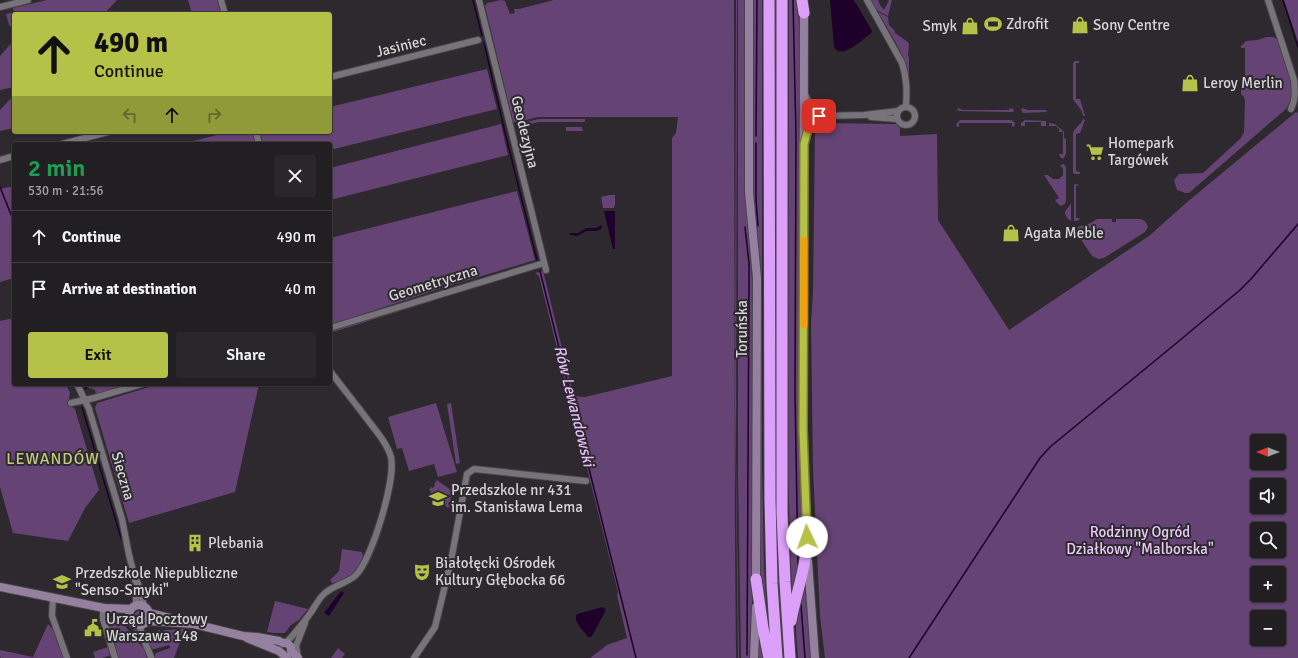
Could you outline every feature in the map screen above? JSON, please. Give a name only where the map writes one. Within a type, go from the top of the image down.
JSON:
[{"type":"highway","name":"Toruńska","points":[[769,0],[770,499],[772,584],[777,658]]},
{"type":"highway","points":[[782,0],[782,513],[788,644],[790,658]]},
{"type":"highway","points":[[803,0],[804,13]]},
{"type":"highway","points":[[788,644],[796,597],[805,561],[807,537]]},
{"type":"highway","points":[[756,578],[769,658]]},
{"type":"main road","name":"Toruńska","points":[[749,0],[749,192],[757,278],[756,578],[754,658]]},
{"type":"main road","points":[[804,13],[803,430],[807,537],[815,658]]},
{"type":"main road","points":[[0,587],[103,607],[138,610],[186,623]]},
{"type":"main road","points":[[138,610],[150,617],[148,621]]},
{"type":"main road","points":[[138,610],[133,623],[140,626],[148,621],[202,625],[243,636],[280,641],[285,651],[298,658]]},
{"type":"street","points":[[0,7],[28,0]]},
{"type":"street","points":[[221,0],[224,12]]},
{"type":"street","name":"Geodezyjna","points":[[479,0],[546,270]]},
{"type":"street","points":[[867,0],[902,63],[905,73],[906,107]]},
{"type":"street","points":[[1268,0],[1294,80],[1296,92],[1291,109]]},
{"type":"street","name":"Jasiniec","points":[[332,76],[478,40]]},
{"type":"street","points":[[804,86],[808,105],[811,111],[819,116],[864,115],[898,111],[906,107],[911,108],[914,112],[914,121],[906,125],[900,124],[897,119],[898,111]]},
{"type":"street","points":[[864,115],[897,119]]},
{"type":"street","points":[[804,144],[809,125],[819,116]]},
{"type":"street","points":[[70,142],[100,134]]},
{"type":"street","points":[[0,160],[12,157]]},
{"type":"street","name":"Geometryczna","points":[[332,327],[544,263]]},
{"type":"street","points":[[285,651],[324,594],[332,588],[349,580],[357,574],[362,566],[379,529],[391,476],[391,457],[382,439],[332,374]]},
{"type":"street","name":"Sieczna","points":[[79,386],[98,435],[122,519],[129,555],[135,578],[140,589],[138,610]]},
{"type":"street","points":[[71,403],[135,386]]},
{"type":"street","points":[[414,658],[435,627],[451,561],[468,474],[474,469],[586,481]]},
{"type":"street","points":[[53,597],[52,616],[67,658]]},
{"type":"street","points":[[103,607],[103,619],[115,658]]},
{"type":"street","points":[[298,658],[295,650],[297,640],[306,620]]},
{"type":"street","points":[[140,626],[142,636],[151,657]]},
{"type":"street","points":[[285,651],[297,640]]},
{"type":"green space","points":[[47,0],[117,0],[106,12],[14,12],[13,8]]},
{"type":"green space","points":[[188,0],[217,0],[220,11],[217,12],[191,12]]},
{"type":"green space","points":[[501,0],[505,1],[510,14],[515,13],[514,9],[554,0],[734,0],[736,658],[590,658],[607,645],[627,638],[617,595],[618,592],[539,276],[535,273],[543,271],[574,396],[585,397],[672,376],[672,138],[676,133],[678,117],[538,117],[513,122],[485,6],[487,3]]},
{"type":"green space","points":[[736,0],[736,458],[739,658],[735,411]]},
{"type":"green space","points":[[738,0],[745,0],[745,191],[752,279],[751,658],[741,658],[738,475]]},
{"type":"green space","points":[[753,0],[762,0],[762,469],[764,569],[769,647],[760,575],[760,277],[752,182]]},
{"type":"green space","points":[[775,0],[777,0],[777,511],[780,593],[785,658],[782,658],[776,569],[774,464]]},
{"type":"green space","points":[[789,0],[798,0],[799,28],[804,546],[792,598],[788,469]]},
{"type":"green space","points":[[867,0],[878,0],[884,10],[889,0],[892,0],[888,16],[872,8]]},
{"type":"green space","points":[[1284,0],[1298,0],[1298,42]]},
{"type":"green space","points":[[12,12],[12,28],[9,25],[6,14]]},
{"type":"green space","points":[[878,12],[888,17],[889,25],[895,31],[894,32],[909,43],[909,82],[908,73],[902,55]]},
{"type":"green space","points":[[1267,37],[1277,39],[1288,69],[1292,94],[1291,100],[1286,109],[1189,193],[1177,190],[1174,180],[1179,174],[1203,173],[1241,138],[1244,132],[1245,101],[1241,94],[1241,87],[1245,87],[1245,48],[1241,48],[1241,46],[1246,41]]},
{"type":"green space","points":[[12,42],[12,87],[0,90],[0,56]]},
{"type":"green space","points":[[1075,61],[1079,61],[1079,63],[1076,63],[1076,99],[1080,99],[1085,116],[1083,116],[1073,99],[1073,63]]},
{"type":"green space","points":[[487,69],[497,109],[332,150],[332,142],[262,142],[260,134],[332,134],[332,107]]},
{"type":"green space","points":[[12,97],[12,128],[0,131],[0,110]]},
{"type":"green space","points":[[958,108],[963,110],[1008,110],[1012,108],[1014,110],[1013,112],[959,111],[957,110]]},
{"type":"green space","points":[[1022,108],[1028,110],[1046,110],[1047,112],[1023,113],[1021,110]]},
{"type":"green space","name":"Rodzinny Ogród Działkowy \"Malborska\"","points":[[1296,112],[1298,113],[1298,658],[825,658],[820,616],[813,469],[811,322],[813,293],[815,128],[819,123],[896,124],[900,128],[900,136],[937,134],[938,220],[1009,330],[1149,236],[1186,203]]},
{"type":"green space","points":[[539,119],[585,119],[585,122],[539,122],[522,126],[522,123]]},
{"type":"green space","points":[[1083,119],[1085,120],[1080,133],[1076,134],[1076,171],[1080,172],[1080,174],[1075,174],[1073,173],[1073,133]]},
{"type":"green space","points":[[960,120],[1011,120],[1015,124],[1012,127],[1012,123],[959,123],[959,127],[957,127],[956,124]]},
{"type":"green space","points":[[1025,120],[1046,121],[1046,126],[1041,126],[1041,122],[1025,122],[1025,126],[1021,126],[1021,123]]},
{"type":"green space","points":[[1049,123],[1055,124],[1064,132],[1064,138],[1066,139],[1066,154],[1063,159],[1059,154],[1063,154],[1063,132],[1059,132],[1059,129],[1056,126],[1049,126]]},
{"type":"green space","points":[[501,124],[508,155],[332,199],[332,167]]},
{"type":"green space","points":[[566,127],[582,127],[583,131],[566,131]]},
{"type":"green space","points":[[221,134],[252,134],[254,142],[189,142]]},
{"type":"green space","points":[[1063,164],[1066,168],[1066,200],[1065,204],[1061,206],[1055,200],[1059,198],[1044,175],[1048,175],[1053,179],[1059,179],[1063,175],[1063,169],[1060,165]]},
{"type":"green space","points":[[1075,184],[1080,185],[1076,186],[1076,218],[1080,218],[1078,221],[1074,221]]},
{"type":"green space","points":[[12,186],[12,279],[0,282],[0,189]]},
{"type":"green space","points":[[517,191],[535,260],[439,289],[332,324],[332,237]]},
{"type":"green space","points":[[615,195],[615,206],[614,208],[603,208],[601,197]]},
{"type":"green space","points":[[1071,203],[1071,221],[1065,214]]},
{"type":"green space","points":[[1097,219],[1112,219],[1112,222],[1116,222],[1116,219],[1141,219],[1147,224],[1148,227],[1145,232],[1104,258],[1098,259],[1092,256],[1076,232],[1078,227],[1091,223]]},
{"type":"green space","points":[[438,297],[432,301],[332,332],[332,329]]},
{"type":"green space","points":[[12,318],[12,386],[67,386],[70,393],[69,398],[71,406],[75,409],[99,490],[85,508],[68,541],[13,533],[0,487],[0,321]]},
{"type":"green space","points":[[86,386],[123,386],[96,394],[95,390]]},
{"type":"green space","points":[[152,386],[259,386],[235,492],[129,523],[95,408],[97,403]]},
{"type":"green space","points":[[436,403],[457,472],[438,477],[434,464],[409,471],[402,448],[397,449],[388,417]]},
{"type":"green space","points":[[451,403],[460,463],[456,464],[447,404]]},
{"type":"green space","points":[[437,480],[455,493],[450,499],[451,500],[448,504],[450,506],[448,508],[430,493],[431,491],[429,490],[431,487],[433,488]]},
{"type":"green space","points":[[342,549],[362,552],[363,557],[353,574],[332,583],[330,580],[339,571]]},
{"type":"green space","points":[[805,577],[811,658],[798,658],[796,614]]},
{"type":"green space","points":[[275,601],[308,609],[299,620],[291,625],[285,633],[267,632]]},
{"type":"green space","points":[[140,610],[144,612],[146,616],[144,620],[140,622],[136,620],[134,616],[136,612]]},
{"type":"green space","points":[[106,614],[119,619],[144,649],[147,658],[118,658],[105,617]]},
{"type":"green space","points":[[123,617],[131,623],[138,632],[129,626]]},
{"type":"green space","points":[[48,624],[54,631],[64,658],[0,657],[0,650],[33,657]]},
{"type":"green space","points":[[759,626],[764,658],[757,658]]},
{"type":"green space","points":[[185,629],[174,658],[154,658],[156,653],[170,648],[169,645],[152,649],[148,636],[159,630],[160,632],[164,632],[164,630]]},
{"type":"green space","points":[[108,647],[111,655],[102,658],[95,658],[93,652]]},
{"type":"green space","points":[[338,648],[345,654],[342,658],[331,658]]},
{"type":"shaded area","points":[[830,0],[853,0],[872,31],[858,44],[842,52],[837,51],[834,47]]},
{"type":"shaded area","points":[[604,211],[615,211],[615,249],[613,249]]},
{"type":"shaded area","points":[[601,225],[602,228],[597,231],[587,231],[577,236],[570,235],[569,233],[578,233],[587,228],[597,228]]},
{"type":"shaded area","points":[[341,591],[344,593],[329,616],[324,613]]},
{"type":"shaded area","points":[[603,607],[606,610],[592,636],[588,637],[577,623],[577,614]]},
{"type":"waterway","name":"Rów Lewandowski","points":[[473,0],[482,36]]},
{"type":"waterway","points":[[756,136],[757,0]]},
{"type":"waterway","points":[[793,0],[796,136],[795,394],[798,565]]},
{"type":"waterway","points":[[1283,0],[1298,47]]},
{"type":"waterway","name":"Rów Lewandowski","points":[[484,43],[537,260]]},
{"type":"waterway","points":[[756,143],[756,200],[758,226]]},
{"type":"waterway","points":[[0,187],[12,217]]},
{"type":"waterway","points":[[909,658],[1040,458],[1050,447],[1240,290],[1298,224]]},
{"type":"waterway","points":[[745,227],[749,263],[747,655]]},
{"type":"waterway","name":"Rów Lewandowski","points":[[540,271],[636,658]]},
{"type":"waterway","points":[[82,407],[121,538]]},
{"type":"waterway","points":[[801,605],[805,658]]},
{"type":"slow traffic","points":[[804,240],[804,325]]},
{"type":"place","name":"Zdrofit","points":[[993,24]]},
{"type":"place","name":"Sony Centre","points":[[1080,25]]},
{"type":"place","name":"Smyk","points":[[970,26]]},
{"type":"place","name":"Leroy Merlin","points":[[1190,83]]},
{"type":"place","name":"Homepark Targówek","points":[[1095,152]]},
{"type":"place","name":"Agata Meble","points":[[1011,233]]},
{"type":"place","name":"Przedszkole nr 431 im. Stanisława Lema","points":[[438,499]]},
{"type":"place","name":"Plebania","points":[[195,543]]},
{"type":"place","name":"Białołęcki Ośrodek Kultury Głębocka 66","points":[[422,572]]},
{"type":"place","name":"Przedszkole Niepubliczne \"Senso-Smyki\"","points":[[62,582]]},
{"type":"place","name":"Urząd Pocztowy Warszawa 148","points":[[93,628]]},
{"type":"district","name":"LEWANDÓW","points":[[53,459]]},
{"type":"route","points":[[807,537],[803,430],[804,144],[806,131],[809,125],[819,116]]}]
